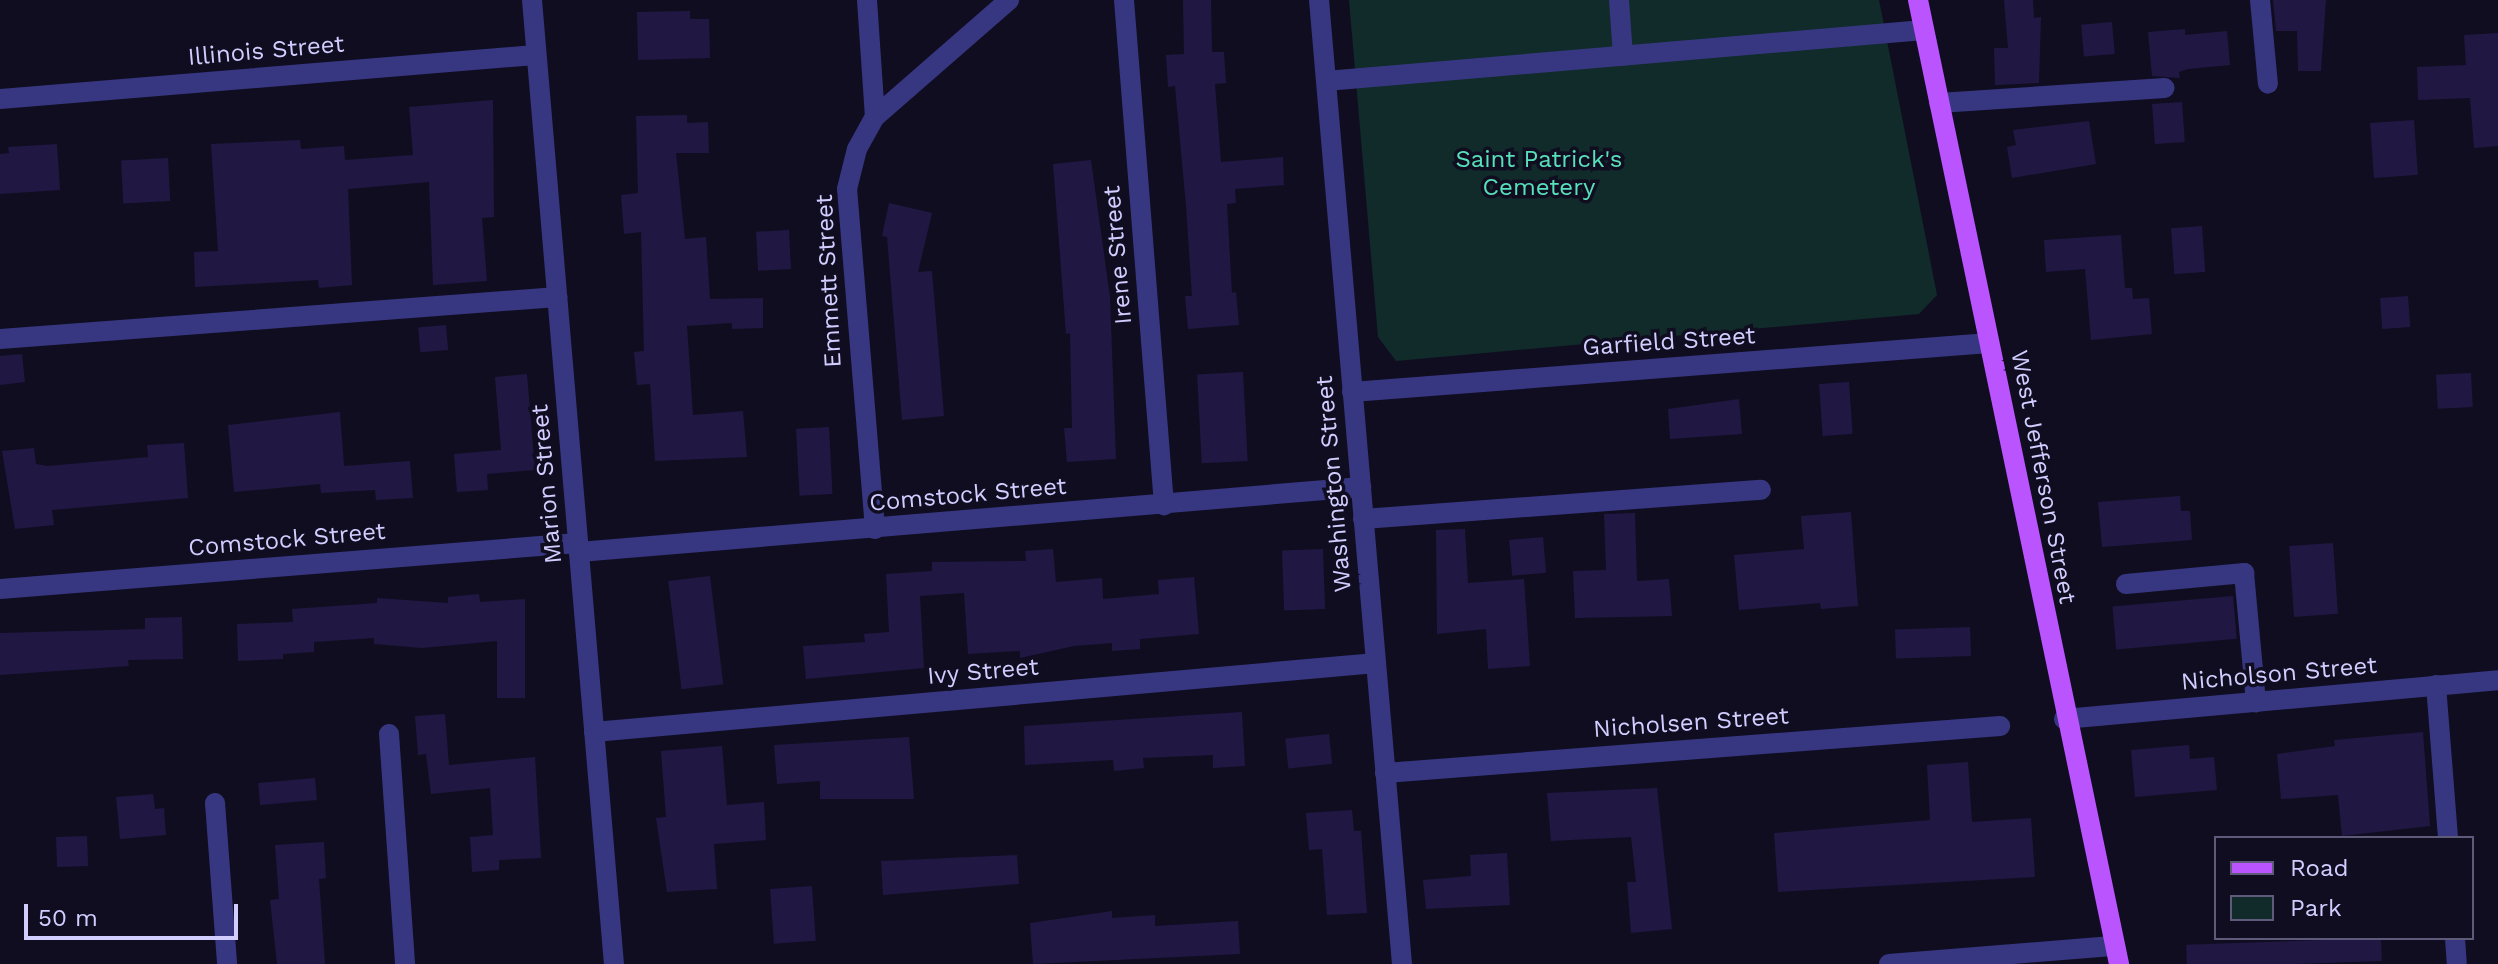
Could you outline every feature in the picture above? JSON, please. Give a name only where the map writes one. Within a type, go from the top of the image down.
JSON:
[{"type":"main road","name":"West Jefferson Street","points":[[1918,0],[2064,719],[2117,955]]},
{"type":"street","name":"Marion Street","points":[[532,0],[614,964]]},
{"type":"street","points":[[867,0],[875,117]]},
{"type":"street","name":"Emmett Street","points":[[875,529],[847,189],[857,149],[875,117],[1009,0]]},
{"type":"street","name":"Irene Street","points":[[1124,0],[1164,505]]},
{"type":"street","name":"Washington Street","points":[[1319,0],[1402,964]]},
{"type":"street","points":[[1619,0],[1623,56]]},
{"type":"street","points":[[2260,0],[2268,84]]},
{"type":"street","points":[[1326,81],[1924,30]]},
{"type":"street","name":"Illinois Street","points":[[0,99],[535,55]]},
{"type":"street","points":[[1939,103],[2165,88]]},
{"type":"street","points":[[0,339],[557,297]]},
{"type":"street","name":"Garfield Street","points":[[1352,392],[1989,343]]},
{"type":"street","name":"Comstock Street","points":[[0,589],[875,529],[1361,487]]},
{"type":"street","points":[[1363,519],[1761,490]]},
{"type":"street","points":[[2126,584],[2244,573],[2256,702]]},
{"type":"street","name":"Ivy Street","points":[[594,732],[1376,663]]},
{"type":"street","name":"Nicholson Street","points":[[2064,719],[2498,680]]},
{"type":"street","points":[[2436,685],[2448,836]]},
{"type":"street","name":"Nicholsen Street","points":[[1385,773],[2000,726]]},
{"type":"street","points":[[389,734],[405,964]]},
{"type":"street","points":[[215,803],[227,964]]},
{"type":"street","points":[[2455,940],[2457,964]]},
{"type":"street","points":[[1889,964],[2117,955]]},
{"type":"green space","name":"Saint Patrick's Cemetery","points":[[1349,0],[1879,0],[1937,295],[1919,314],[1396,361],[1378,337]]},
{"type":"building","points":[[1183,0],[1211,0],[1212,52],[1224,52],[1226,83],[1215,84],[1221,162],[1283,157],[1284,185],[1235,189],[1236,203],[1227,204],[1232,293],[1236,292],[1239,325],[1188,329],[1185,296],[1192,296],[1186,206],[1175,86],[1168,87],[1166,55],[1184,54]]},
{"type":"building","points":[[2004,0],[2033,0],[2034,18],[2041,17],[2039,83],[1995,85],[1994,48],[2008,48]]},
{"type":"building","points":[[2273,0],[2326,0],[2321,71],[2298,71],[2297,31],[2276,31]]},
{"type":"building","points":[[690,11],[690,19],[709,19],[710,58],[638,60],[637,12]]},
{"type":"building","points":[[2112,22],[2115,54],[2084,57],[2081,25]]},
{"type":"building","points":[[2185,29],[2185,35],[2227,31],[2230,65],[2188,69],[2179,72],[2180,78],[2152,76],[2148,32]]},
{"type":"building","points":[[2498,33],[2498,146],[2474,148],[2470,98],[2418,100],[2417,67],[2466,65],[2464,35]]},
{"type":"building","points":[[493,100],[494,217],[482,218],[487,281],[433,285],[429,182],[348,189],[352,285],[319,288],[318,280],[195,287],[194,252],[218,251],[211,144],[300,140],[301,149],[344,146],[345,160],[413,155],[409,107]]},
{"type":"building","points":[[2182,102],[2185,142],[2155,144],[2152,104]]},
{"type":"building","points":[[687,115],[687,123],[708,122],[709,153],[676,153],[685,239],[706,237],[710,299],[763,298],[763,328],[732,329],[732,323],[687,326],[693,415],[743,411],[747,457],[655,461],[650,384],[637,385],[634,352],[644,351],[641,232],[624,234],[621,195],[638,193],[636,116]]},
{"type":"building","points":[[2414,120],[2418,175],[2374,178],[2370,123]]},
{"type":"building","points":[[2089,121],[2096,164],[2012,178],[2007,147],[2016,145],[2013,130]]},
{"type":"building","points":[[57,144],[60,190],[0,194],[0,154],[9,153],[8,147]]},
{"type":"building","points":[[168,158],[170,201],[123,203],[121,160]]},
{"type":"building","points":[[1091,160],[1110,297],[1116,459],[1067,462],[1064,428],[1072,428],[1070,333],[1066,334],[1053,164]]},
{"type":"building","points":[[889,203],[932,213],[918,272],[932,271],[944,416],[902,420],[887,237],[882,236]]},
{"type":"building","points":[[2202,226],[2205,272],[2174,274],[2171,228]]},
{"type":"building","points":[[789,230],[791,269],[758,271],[756,232]]},
{"type":"building","points":[[2121,235],[2125,288],[2132,288],[2133,299],[2149,298],[2152,334],[2091,340],[2085,269],[2046,272],[2044,240]]},
{"type":"building","points":[[2408,296],[2410,327],[2382,329],[2380,298]]},
{"type":"building","points":[[446,325],[448,350],[420,352],[418,327]]},
{"type":"building","points":[[22,354],[25,382],[0,385],[0,356]]},
{"type":"building","points":[[1243,372],[1248,461],[1202,463],[1197,374]]},
{"type":"building","points":[[2471,373],[2473,407],[2438,409],[2436,375]]},
{"type":"building","points":[[527,374],[535,470],[487,474],[488,490],[457,492],[454,454],[501,450],[495,377]]},
{"type":"building","points":[[1849,382],[1853,434],[1823,436],[1819,384]]},
{"type":"building","points":[[1739,399],[1742,434],[1670,439],[1668,409]]},
{"type":"building","points":[[340,412],[344,466],[410,461],[413,498],[376,500],[375,490],[321,493],[320,484],[234,492],[228,425]]},
{"type":"building","points":[[829,427],[833,494],[800,496],[796,429]]},
{"type":"building","points":[[184,443],[188,498],[52,510],[54,525],[15,529],[2,451],[34,448],[36,464],[48,466],[148,457],[147,445]]},
{"type":"building","points":[[2180,496],[2181,511],[2190,511],[2192,540],[2102,547],[2098,502]]},
{"type":"building","points":[[1851,512],[1858,606],[1821,609],[1820,603],[1739,610],[1734,555],[1804,549],[1801,516]]},
{"type":"building","points":[[1635,513],[1637,581],[1669,579],[1672,616],[1575,618],[1573,571],[1606,570],[1604,514]]},
{"type":"building","points":[[1465,529],[1468,583],[1524,579],[1530,666],[1488,669],[1486,629],[1437,634],[1436,530]]},
{"type":"building","points":[[1543,537],[1546,573],[1512,576],[1509,540]]},
{"type":"building","points":[[2333,543],[2338,614],[2294,617],[2289,546]]},
{"type":"building","points":[[1053,549],[1056,582],[1102,578],[1103,599],[1159,594],[1158,580],[1194,577],[1199,634],[1140,639],[1140,649],[1112,651],[1112,643],[1074,646],[1020,658],[1020,651],[968,654],[964,593],[920,596],[924,668],[806,679],[803,646],[865,642],[864,634],[889,632],[886,574],[932,571],[932,562],[1026,561],[1025,551]]},
{"type":"building","points":[[1323,549],[1325,609],[1284,610],[1282,550]]},
{"type":"building","points":[[710,576],[723,684],[682,689],[668,581]]},
{"type":"building","points":[[479,594],[480,602],[525,599],[525,698],[497,698],[497,641],[422,648],[374,644],[374,638],[314,642],[314,652],[283,654],[283,659],[238,661],[237,624],[293,622],[292,609],[377,603],[377,598],[448,603],[448,597]]},
{"type":"building","points":[[2233,596],[2237,639],[2116,649],[2112,607]]},
{"type":"building","points":[[182,617],[183,659],[128,660],[129,666],[0,675],[0,633],[145,629],[145,618]]},
{"type":"building","points":[[1970,627],[1971,656],[1896,659],[1895,630]]},
{"type":"building","points":[[1242,712],[1245,766],[1213,768],[1213,755],[1143,758],[1144,768],[1114,771],[1113,760],[1025,765],[1024,726]]},
{"type":"building","points":[[445,714],[449,765],[535,757],[541,858],[499,860],[499,870],[472,872],[470,837],[493,835],[490,788],[431,794],[426,754],[418,755],[415,716]]},
{"type":"building","points":[[2423,732],[2430,826],[2342,836],[2338,795],[2281,799],[2277,754],[2335,746],[2334,740]]},
{"type":"building","points":[[1329,734],[1332,764],[1288,768],[1285,739]]},
{"type":"building","points":[[909,737],[914,799],[820,799],[820,781],[777,784],[774,745]]},
{"type":"building","points":[[2189,745],[2190,759],[2214,757],[2217,790],[2135,797],[2131,750]]},
{"type":"building","points":[[722,746],[727,805],[764,802],[766,840],[714,844],[717,889],[667,892],[656,818],[666,817],[661,751]]},
{"type":"building","points":[[1968,762],[1972,822],[2031,818],[2035,877],[1778,892],[1774,833],[1930,820],[1927,765]]},
{"type":"building","points":[[315,778],[317,800],[260,805],[258,783]]},
{"type":"building","points":[[1657,788],[1672,929],[1631,933],[1627,882],[1636,882],[1631,837],[1551,841],[1547,793]]},
{"type":"building","points":[[153,794],[155,809],[164,808],[166,835],[120,839],[116,797]]},
{"type":"building","points":[[1352,810],[1354,831],[1361,831],[1367,913],[1327,915],[1322,849],[1309,850],[1306,813]]},
{"type":"building","points":[[87,836],[88,866],[57,867],[56,837]]},
{"type":"building","points":[[324,842],[326,878],[319,879],[325,964],[277,964],[270,900],[279,899],[275,845]]},
{"type":"building","points":[[1507,853],[1510,905],[1426,909],[1423,880],[1471,876],[1470,855]]},
{"type":"building","points":[[1017,855],[1019,884],[883,895],[881,861]]},
{"type":"building","points":[[812,886],[816,941],[774,944],[770,889]]},
{"type":"building","points":[[1112,911],[1112,918],[1155,915],[1155,926],[1238,921],[1240,954],[1033,964],[1030,923]]},
{"type":"building","points":[[2381,940],[2382,961],[2187,964],[2186,945]]}]
